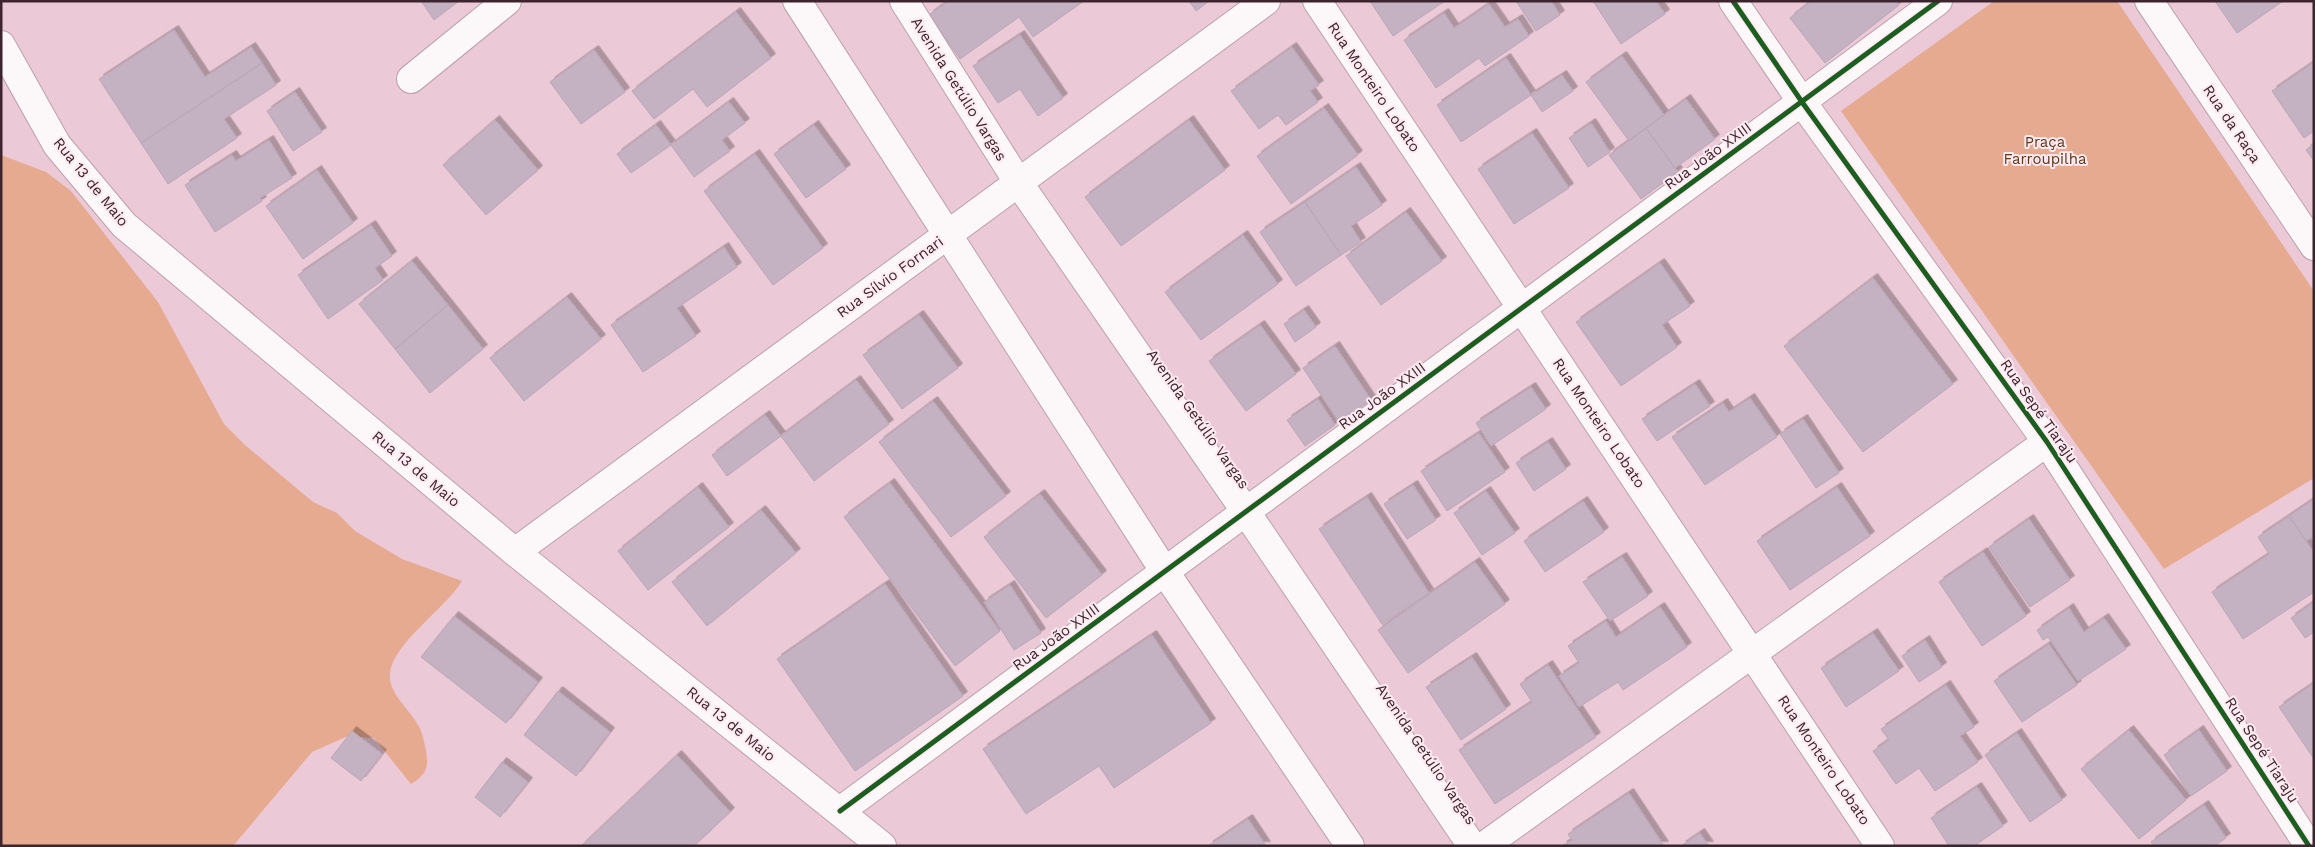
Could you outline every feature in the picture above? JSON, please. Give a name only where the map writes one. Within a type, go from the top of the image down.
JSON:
[{"type":"street","points":[[411,79],[507,1]]},
{"type":"street","points":[[797,1],[946,235],[1165,572],[1350,846]]},
{"type":"street","name":"Avenida Getúlio Vargas","points":[[904,1],[1018,182],[1246,512],[1472,846]]},
{"type":"street","name":"Rua Sílvio Fornari","points":[[515,552],[1266,1]]},
{"type":"street","name":"Rua Monteiro Lobato","points":[[1317,1],[1880,846]]},
{"type":"street","name":"Rua Sepé Tiaraju","points":[[1733,1],[1802,102],[2047,442],[2309,846]]},
{"type":"street","name":"Rua João XXIII","points":[[840,811],[1938,1]]},
{"type":"street","name":"Rua da Raça","points":[[2149,1],[2314,246]]},
{"type":"street","name":"Rua 13 de Maio","points":[[1,45],[58,145],[124,225],[515,552],[882,846]]},
{"type":"street","points":[[1484,846],[2047,442]]},
{"type":"green space","name":"Praça Farroupilha","points":[[1994,1],[2117,1],[2314,291],[2314,478],[2164,569],[1841,111]]},
{"type":"green space","points":[[1,155],[46,172],[71,191],[158,302],[224,424],[245,445],[313,502],[337,513],[355,531],[402,559],[462,581],[400,650],[393,662],[390,673],[392,688],[420,728],[423,738],[427,767],[416,781],[411,784],[374,738],[348,736],[312,752],[233,846],[1,846]]},
{"type":"building","points":[[421,1],[459,1],[434,20]]},
{"type":"building","points":[[948,1],[1084,1],[1033,37],[1019,17],[960,59],[929,15]]},
{"type":"building","points":[[1189,1],[1209,1],[1196,11]]},
{"type":"building","points":[[1370,1],[1445,1],[1393,36]]},
{"type":"building","points":[[1516,1],[1551,1],[1560,15],[1536,31]]},
{"type":"building","points":[[1593,1],[1656,1],[1665,14],[1621,44]]},
{"type":"building","points":[[1811,1],[1896,1],[1899,5],[1825,63],[1790,18]]},
{"type":"building","points":[[2215,1],[2283,1],[2237,33]]},
{"type":"building","points":[[1489,4],[1505,27],[1518,19],[1529,36],[1485,66],[1479,58],[1436,88],[1404,40],[1444,13],[1454,28]]},
{"type":"building","points":[[736,12],[771,58],[707,107],[693,89],[654,119],[632,91]]},
{"type":"building","points":[[174,30],[205,77],[251,47],[262,63],[141,143],[99,79]]},
{"type":"building","points":[[1020,35],[1063,98],[1038,116],[1020,89],[998,103],[973,66]]},
{"type":"building","points":[[1292,47],[1319,85],[1310,91],[1318,102],[1286,125],[1278,115],[1259,129],[1231,91]]},
{"type":"building","points":[[594,50],[625,92],[581,124],[550,82]]},
{"type":"building","points":[[1622,56],[1664,115],[1629,141],[1586,82]]},
{"type":"building","points":[[1506,58],[1531,95],[1461,142],[1437,105]]},
{"type":"building","points":[[2314,62],[2314,131],[2304,138],[2272,91]]},
{"type":"building","points":[[262,63],[276,85],[224,119],[237,138],[168,184],[141,143]]},
{"type":"building","points":[[1562,75],[1573,91],[1542,112],[1531,95]]},
{"type":"building","points":[[295,92],[322,132],[293,151],[267,111]]},
{"type":"building","points":[[1686,99],[1715,139],[1675,168],[1646,128]]},
{"type":"building","points":[[729,102],[745,123],[722,140],[730,151],[694,177],[671,145]]},
{"type":"building","points":[[1324,108],[1358,155],[1291,204],[1257,156]]},
{"type":"building","points":[[495,120],[538,170],[486,215],[443,165]]},
{"type":"building","points":[[1189,120],[1225,170],[1121,246],[1085,197]]},
{"type":"building","points":[[1591,123],[1610,152],[1588,167],[1569,138]]},
{"type":"building","points":[[656,125],[671,145],[631,173],[617,154]]},
{"type":"building","points":[[814,125],[846,169],[806,198],[774,154]]},
{"type":"building","points":[[1646,128],[1678,172],[1641,199],[1609,155]]},
{"type":"building","points":[[1532,133],[1569,188],[1514,224],[1478,169]]},
{"type":"building","points":[[269,140],[292,178],[260,198],[262,201],[215,232],[185,185],[232,155],[236,161]]},
{"type":"building","points":[[2314,144],[2314,161],[2306,150]]},
{"type":"building","points":[[755,154],[823,248],[773,285],[704,191]]},
{"type":"building","points":[[1356,167],[1382,205],[1351,226],[1361,242],[1341,255],[1305,202]]},
{"type":"building","points":[[317,170],[353,223],[303,259],[266,206]]},
{"type":"building","points":[[1305,202],[1341,255],[1296,286],[1260,232]]},
{"type":"building","points":[[1406,212],[1442,261],[1381,305],[1346,256]]},
{"type":"building","points":[[371,225],[392,256],[375,268],[383,280],[328,319],[298,275]]},
{"type":"building","points":[[1243,235],[1278,284],[1201,340],[1165,292]]},
{"type":"building","points":[[724,247],[737,267],[677,308],[696,336],[643,372],[611,325]]},
{"type":"building","points":[[412,261],[448,305],[395,349],[359,304]]},
{"type":"building","points":[[1660,263],[1690,306],[1662,325],[1677,347],[1621,386],[1576,322]]},
{"type":"building","points":[[1873,278],[1953,384],[1863,452],[1784,346]]},
{"type":"building","points":[[567,297],[601,339],[524,401],[490,358]]},
{"type":"building","points":[[448,305],[483,349],[430,393],[395,349]]},
{"type":"building","points":[[1304,310],[1316,327],[1295,342],[1284,324]]},
{"type":"building","points":[[919,315],[958,368],[902,409],[863,355]]},
{"type":"building","points":[[1260,325],[1296,374],[1246,411],[1209,361]]},
{"type":"building","points":[[1335,346],[1371,400],[1339,422],[1303,368]]},
{"type":"building","points":[[856,380],[889,424],[814,481],[781,436]]},
{"type":"building","points":[[1695,384],[1710,406],[1657,441],[1642,419]]},
{"type":"building","points":[[1531,387],[1546,409],[1491,446],[1476,423]]},
{"type":"building","points":[[1750,398],[1777,437],[1705,485],[1672,437],[1723,403],[1729,412]]},
{"type":"building","points":[[1318,399],[1335,425],[1305,446],[1287,420]]},
{"type":"building","points":[[933,401],[1006,496],[951,537],[879,442]]},
{"type":"building","points":[[765,415],[781,436],[727,476],[712,455]]},
{"type":"building","points":[[1803,419],[1839,473],[1816,488],[1780,434]]},
{"type":"building","points":[[1479,433],[1505,472],[1447,511],[1421,471]]},
{"type":"building","points":[[1548,442],[1566,469],[1534,491],[1516,463]]},
{"type":"building","points":[[890,483],[1000,631],[955,666],[844,517]]},
{"type":"building","points":[[1413,485],[1436,520],[1407,539],[1384,504]]},
{"type":"building","points":[[698,487],[729,527],[648,590],[618,551]]},
{"type":"building","points":[[1837,487],[1870,536],[1790,590],[1757,541]]},
{"type":"building","points":[[1486,491],[1515,533],[1482,555],[1454,513]]},
{"type":"building","points":[[1040,494],[1102,575],[1046,618],[984,537]]},
{"type":"building","points":[[1367,497],[1429,593],[1382,624],[1319,529]]},
{"type":"building","points":[[2314,499],[2314,536],[2306,541],[2289,516]]},
{"type":"building","points":[[1583,501],[1604,532],[1545,572],[1524,541]]},
{"type":"building","points":[[761,510],[796,553],[707,626],[672,582]]},
{"type":"building","points":[[2289,516],[2314,553],[2314,592],[2243,639],[2212,592],[2269,554],[2258,537]]},
{"type":"building","points":[[2029,519],[2070,580],[2030,607],[1989,547]]},
{"type":"building","points":[[1983,552],[2026,616],[1982,646],[1939,582]]},
{"type":"building","points":[[1622,557],[1648,596],[1610,621],[1583,582]]},
{"type":"building","points":[[1475,562],[1505,604],[1408,673],[1378,630]]},
{"type":"building","points":[[885,584],[963,696],[855,771],[777,659]]},
{"type":"building","points":[[1010,585],[1041,633],[1014,650],[984,602]]},
{"type":"building","points":[[2314,602],[2314,632],[2305,638],[2291,618]]},
{"type":"building","points":[[1660,607],[1687,647],[1623,690],[1618,682],[1579,707],[1559,676],[1579,663],[1568,646],[1606,621],[1616,637]]},
{"type":"building","points":[[2069,608],[2084,632],[2104,618],[2126,649],[2078,681],[2048,637],[2043,640],[2037,630]]},
{"type":"building","points":[[454,616],[538,682],[506,723],[421,657]]},
{"type":"building","points":[[1873,633],[1899,671],[1846,707],[1821,668]]},
{"type":"building","points":[[1152,635],[1211,723],[1114,788],[1099,766],[1026,814],[983,749]]},
{"type":"building","points":[[1925,640],[1942,667],[1919,682],[1902,656]]},
{"type":"building","points":[[2049,644],[2077,685],[2022,722],[1994,681]]},
{"type":"building","points":[[1472,657],[1506,709],[1461,740],[1426,687]]},
{"type":"building","points":[[1548,665],[1596,737],[1495,804],[1459,750],[1532,702],[1520,684]]},
{"type":"building","points":[[2314,683],[2314,759],[2279,707]]},
{"type":"building","points":[[1946,685],[1974,727],[1960,736],[1978,762],[1935,791],[1919,768],[1896,784],[1873,751],[1889,740],[1881,729]]},
{"type":"building","points":[[558,691],[610,732],[576,776],[524,735]]},
{"type":"building","points":[[2129,730],[2186,800],[2139,839],[2081,769]]},
{"type":"building","points":[[2199,730],[2227,771],[2191,796],[2164,755]]},
{"type":"building","points":[[352,731],[382,754],[361,781],[331,758]]},
{"type":"building","points":[[2017,733],[2062,800],[2030,822],[1985,755]]},
{"type":"building","points":[[677,755],[730,812],[694,846],[581,846]]},
{"type":"building","points":[[502,762],[528,782],[500,817],[475,797]]},
{"type":"building","points":[[1977,787],[2003,826],[1974,846],[1949,846],[1931,818]]},
{"type":"building","points":[[1629,793],[1664,846],[1562,846],[1572,840],[1568,834]]},
{"type":"building","points":[[2204,805],[2226,838],[2214,846],[2154,846],[2151,842]]},
{"type":"building","points":[[1248,819],[1266,846],[1208,846]]},
{"type":"building","points":[[1700,833],[1709,846],[1681,846]]},
{"type":"cycle path","points":[[1733,1],[1802,102],[2047,442],[2309,846]]},
{"type":"cycle path","points":[[840,811],[1938,1]]}]
